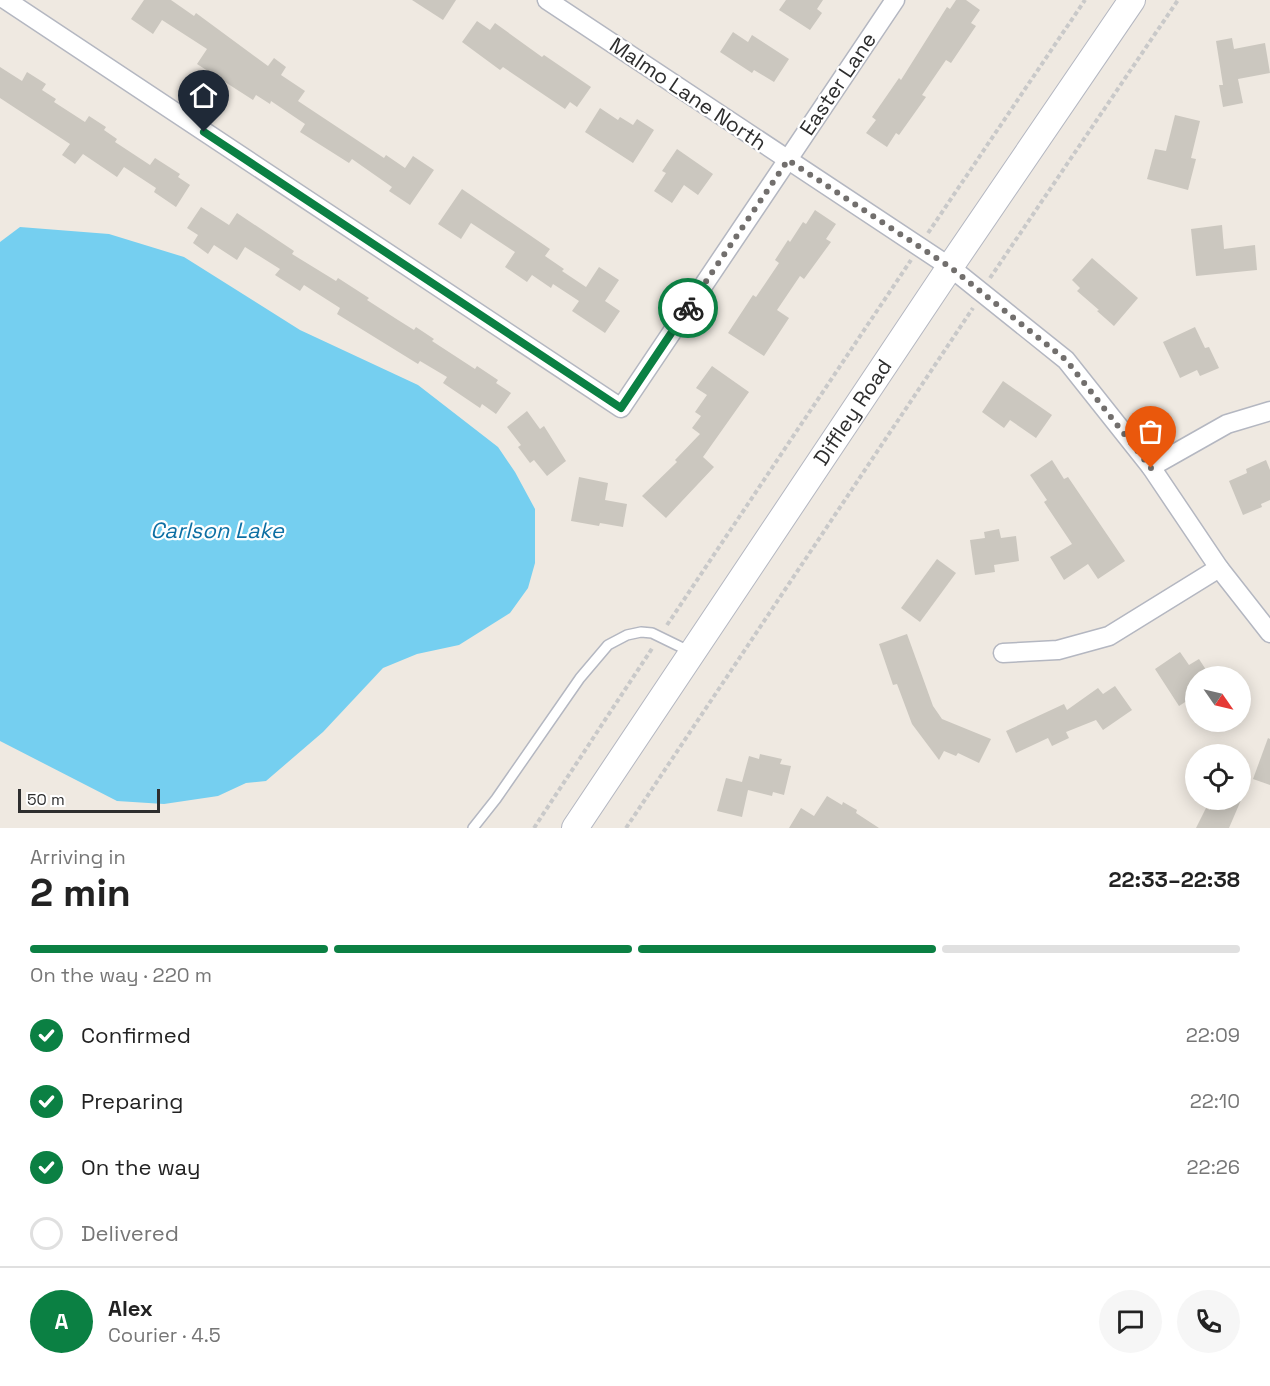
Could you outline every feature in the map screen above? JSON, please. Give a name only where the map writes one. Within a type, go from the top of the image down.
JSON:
[{"type":"main road","name":"Diffley Road","points":[[575,828],[950,267],[1132,0]]},
{"type":"street","name":"Easter Lane","points":[[6,0],[621,408],[895,0]]},
{"type":"street","name":"Malmo Lane North","points":[[553,2],[950,267],[1066,360],[1151,468],[1219,568],[1270,633]]},
{"type":"street","points":[[1151,468],[1227,423],[1270,411]]},
{"type":"street","points":[[1003,653],[1058,650],[1109,636],[1219,568]]},
{"type":"lane","points":[[473,828],[496,799],[580,678],[608,645],[627,635],[641,632],[660,636],[692,652]]},
{"type":"path","points":[[534,828],[1085,0]]},
{"type":"path","points":[[626,828],[971,312],[981,292],[1178,0]]},
{"type":"water","name":"Carlson Lake","points":[[20,227],[109,234],[184,257],[300,330],[418,385],[498,447],[535,509],[535,563],[528,588],[510,613],[459,645],[417,654],[383,668],[323,732],[266,781],[246,783],[218,796],[164,804],[117,801],[0,741],[0,242]]},
{"type":"building","points":[[144,0],[171,0],[194,16],[196,13],[268,66],[274,58],[286,67],[281,75],[305,91],[298,101],[384,158],[386,155],[405,168],[413,156],[434,170],[410,205],[389,191],[392,187],[352,159],[349,163],[300,132],[305,124],[271,101],[270,104],[256,95],[253,100],[197,64],[207,49],[162,20],[153,34],[131,19]]},
{"type":"building","points":[[412,0],[456,0],[443,20]]},
{"type":"building","points":[[786,0],[823,0],[817,9],[822,13],[810,30],[779,10]]},
{"type":"building","points":[[956,0],[966,0],[980,10],[971,23],[976,26],[951,63],[946,60],[922,95],[926,97],[899,135],[896,133],[887,147],[866,133],[876,120],[872,117],[899,78],[901,80],[947,7],[950,9]]},
{"type":"building","points":[[477,21],[490,30],[495,23],[542,57],[544,55],[591,87],[577,107],[570,102],[565,109],[503,67],[500,70],[462,42]]},
{"type":"building","points":[[733,32],[748,42],[752,35],[789,59],[774,82],[754,70],[752,73],[720,52]]},
{"type":"building","points":[[1232,38],[1234,49],[1265,43],[1270,73],[1238,79],[1243,103],[1223,107],[1219,85],[1223,85],[1216,41]]},
{"type":"building","points":[[0,67],[22,81],[27,72],[46,84],[42,90],[56,99],[54,102],[85,122],[89,116],[106,127],[104,130],[117,139],[115,142],[150,165],[155,158],[180,174],[178,177],[190,185],[176,207],[154,192],[156,188],[124,167],[117,177],[83,154],[75,164],[62,155],[70,144],[0,98]]},
{"type":"building","points":[[600,108],[618,120],[620,117],[633,125],[637,119],[654,130],[633,163],[585,132]]},
{"type":"building","points":[[1175,115],[1200,121],[1191,158],[1196,159],[1188,190],[1147,179],[1155,149],[1166,151]]},
{"type":"building","points":[[677,149],[713,174],[698,195],[684,185],[672,203],[654,191],[666,173],[662,171]]},
{"type":"building","points":[[462,189],[550,249],[545,256],[586,287],[599,267],[619,280],[605,301],[620,311],[605,333],[572,311],[579,301],[553,284],[551,288],[532,275],[527,282],[505,267],[515,252],[471,223],[461,239],[438,224]]},
{"type":"building","points":[[201,207],[229,225],[237,213],[294,251],[292,254],[336,281],[338,278],[414,330],[416,327],[434,339],[432,341],[475,369],[477,366],[498,380],[496,383],[511,393],[496,414],[482,404],[480,408],[443,383],[447,377],[420,361],[418,364],[337,314],[340,308],[304,285],[300,291],[275,275],[280,269],[245,247],[237,260],[214,245],[208,254],[193,243],[198,235],[187,228]]},
{"type":"building","points":[[815,210],[836,224],[826,239],[831,242],[804,279],[800,276],[777,310],[789,318],[764,356],[728,333],[753,295],[756,297],[779,263],[775,260],[788,240],[790,242],[803,222],[806,224]]},
{"type":"building","points":[[1222,225],[1224,249],[1255,245],[1257,270],[1196,276],[1191,229]]},
{"type":"building","points":[[1092,258],[1138,298],[1114,326],[1077,291],[1080,288],[1072,280]]},
{"type":"building","points":[[1195,327],[1205,348],[1209,347],[1219,368],[1200,376],[1197,370],[1180,378],[1163,342]]},
{"type":"building","points":[[712,366],[749,392],[703,457],[714,467],[666,518],[642,496],[677,462],[675,460],[700,434],[692,428],[701,416],[695,412],[707,395],[696,388]]},
{"type":"building","points":[[1003,381],[1052,415],[1036,438],[1010,420],[1004,428],[982,412]]},
{"type":"building","points":[[527,411],[540,429],[544,426],[566,461],[547,476],[534,460],[530,463],[518,447],[521,445],[507,427]]},
{"type":"building","points":[[1052,460],[1064,479],[1068,477],[1125,561],[1098,579],[1088,564],[1064,580],[1050,557],[1072,544],[1044,502],[1047,500],[1030,475]]},
{"type":"building","points":[[1266,460],[1270,470],[1270,500],[1261,504],[1262,507],[1243,515],[1229,481],[1247,473],[1246,469]]},
{"type":"building","points":[[579,477],[608,483],[605,500],[627,504],[623,527],[571,521]]},
{"type":"building","points":[[999,529],[1001,538],[1016,536],[1019,561],[994,565],[995,572],[975,575],[970,540],[985,538],[984,532]]},
{"type":"building","points":[[937,559],[956,573],[920,622],[901,608]]},
{"type":"building","points":[[907,634],[933,706],[942,719],[991,739],[979,763],[958,753],[956,756],[944,751],[939,760],[912,724],[897,684],[893,685],[879,644]]},
{"type":"building","points":[[1180,652],[1189,665],[1199,659],[1204,666],[1185,666],[1185,702],[1179,706],[1155,669]]},
{"type":"building","points":[[1115,686],[1132,710],[1103,730],[1096,720],[1066,732],[1069,738],[1052,746],[1048,738],[1016,753],[1006,731],[1064,704],[1067,710],[1098,688],[1103,694]]},
{"type":"building","points":[[1268,738],[1270,739],[1270,785],[1253,779]]},
{"type":"building","points":[[760,754],[782,759],[780,764],[791,766],[784,795],[773,792],[772,796],[748,790],[742,817],[717,811],[726,778],[742,782],[749,756],[759,759]]},
{"type":"building","points":[[827,796],[842,805],[843,802],[857,810],[856,813],[879,828],[789,828],[801,808],[814,816]]},
{"type":"building","points":[[1205,810],[1237,810],[1229,828],[1196,828]]},
{"type":"way so far","points":[[688,308],[788,160],[950,267],[1066,360],[1151,468]]},
{"type":"route","points":[[204,132],[621,408],[688,308]]}]
